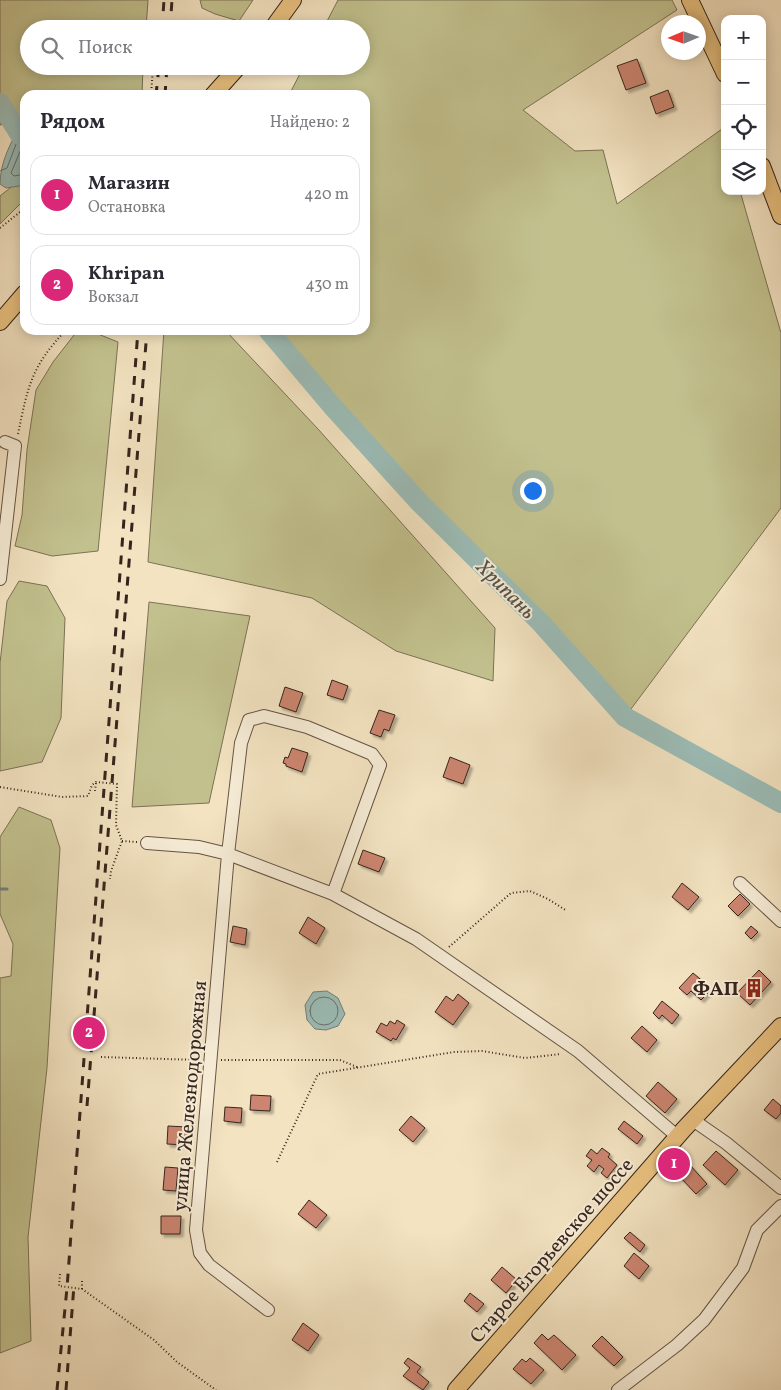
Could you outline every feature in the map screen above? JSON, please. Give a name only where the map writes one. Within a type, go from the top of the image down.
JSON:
[{"type":"main road","points":[[279,20],[293,0]]},
{"type":"main road","points":[[690,0],[721,66]]},
{"type":"main road","points":[[218,90],[231,75]]},
{"type":"main road","points":[[766,177],[781,216]]},
{"type":"main road","points":[[0,322],[20,299]]},
{"type":"main road","name":"Старое Егорьевское шоссе","points":[[456,1390],[693,1120],[781,1026]]},
{"type":"street","points":[[0,579],[10,444]]},
{"type":"street","name":"улица Железнодорожная","points":[[268,1310],[209,1265],[200,1253],[196,1230],[228,854],[242,743],[249,720],[264,716],[306,727],[372,754],[380,765],[333,894]]},
{"type":"street","points":[[147,843],[199,846],[228,854],[333,894],[440,954],[578,1051],[678,1137]]},
{"type":"street","points":[[740,883],[781,921]]},
{"type":"street","points":[[693,1120],[726,1143],[781,1188]]},
{"type":"street","points":[[618,1390],[677,1345],[704,1320],[743,1268],[756,1230],[781,1206]]},
{"type":"path","points":[[151,90],[152,75]]},
{"type":"path","points":[[0,228],[20,212]]},
{"type":"path","points":[[10,444],[28,386],[45,352],[61,335]]},
{"type":"path","points":[[95,791],[96,782]]},
{"type":"path","points":[[0,788],[62,797],[88,796],[92,785],[96,782],[117,784],[116,825],[122,841],[110,879]]},
{"type":"path","points":[[440,954],[511,893],[530,892],[548,899],[567,911]]},
{"type":"path","points":[[277,1162],[318,1074],[454,1052],[482,1051],[525,1058],[578,1051]]},
{"type":"path","points":[[102,1057],[211,1060],[340,1060],[359,1068]]},
{"type":"path","points":[[60,1274],[59,1286],[82,1289],[154,1340],[177,1362],[216,1390]]},
{"type":"path","points":[[82,1281],[82,1289]]},
{"type":"shaded area","points":[[0,0],[148,0],[147,20],[20,20],[20,75],[143,75],[142,90],[20,90],[20,121],[0,125]]},
{"type":"shaded area","points":[[200,0],[253,0],[240,20],[215,14],[202,8]]},
{"type":"shaded area","points":[[338,0],[672,0],[677,10],[669,15],[661,15],[661,20],[523,110],[575,151],[603,150],[617,204],[721,130],[721,195],[741,195],[781,333],[781,508],[625,717],[541,623],[418,502],[333,407],[272,335],[370,335],[370,90],[292,90],[299,75],[370,75],[370,20],[328,20]]},
{"type":"shaded area","points":[[20,180],[20,204],[0,224],[0,196]]},
{"type":"shaded area","points":[[74,335],[100,335],[118,342],[98,551],[52,556],[15,546],[22,515],[27,450],[36,390],[53,362]]},
{"type":"shaded area","points":[[164,335],[230,335],[318,429],[495,628],[493,681],[396,651],[312,598],[148,562]]},
{"type":"shaded area","points":[[19,581],[47,586],[65,618],[61,718],[42,762],[0,771],[0,663],[7,601]]},
{"type":"shaded area","points":[[149,602],[250,616],[209,803],[132,807]]},
{"type":"shaded area","points":[[19,807],[51,820],[60,848],[47,1068],[28,1237],[31,1341],[0,1353],[0,978],[11,976],[13,944],[0,914],[0,837]]},
{"type":"water","points":[[20,128],[20,186],[6,188],[0,184],[0,176],[4,160]]},
{"type":"water","points":[[327,991],[338,998],[345,1014],[338,1026],[326,1030],[315,1029],[307,1020],[305,1005],[313,992]]},
{"type":"building","points":[[637,59],[646,83],[626,90],[617,66]]},
{"type":"building","points":[[668,90],[674,107],[656,114],[650,97]]},
{"type":"building","points":[[332,680],[348,686],[343,700],[327,695]]},
{"type":"building","points":[[285,687],[303,693],[296,712],[279,706]]},
{"type":"building","points":[[379,710],[395,715],[389,731],[384,729],[381,737],[370,733]]},
{"type":"building","points":[[292,748],[308,753],[302,772],[283,763],[285,757],[288,758]]},
{"type":"building","points":[[450,757],[470,765],[463,784],[443,777]]},
{"type":"building","points":[[363,850],[385,858],[379,872],[358,864]]},
{"type":"building","points":[[682,883],[699,897],[688,910],[672,897]]},
{"type":"building","points":[[740,894],[750,904],[738,916],[728,906]]},
{"type":"building","points":[[308,917],[325,928],[316,944],[299,933]]},
{"type":"building","points":[[233,926],[247,929],[245,945],[230,942]]},
{"type":"building","points":[[751,926],[758,932],[751,939],[745,933]]},
{"type":"building","name":"ФАП","points":[[759,970],[771,982],[750,1005],[737,993]]},
{"type":"building","points":[[693,973],[712,989],[701,1000],[691,991],[687,995],[679,988]]},
{"type":"building","points":[[458,994],[469,1003],[453,1025],[435,1012],[446,996],[453,1001]]},
{"type":"building","points":[[662,1001],[679,1015],[672,1024],[662,1015],[659,1019],[653,1013]]},
{"type":"building","points":[[397,1020],[405,1025],[396,1040],[393,1038],[391,1041],[376,1032],[381,1023],[387,1026],[390,1021],[395,1024]]},
{"type":"building","points":[[642,1026],[657,1040],[647,1052],[631,1038]]},
{"type":"building","points":[[658,1082],[677,1099],[665,1113],[646,1096]]},
{"type":"building","points":[[251,1095],[271,1096],[270,1111],[250,1110]]},
{"type":"building","points":[[773,1099],[781,1106],[781,1113],[776,1119],[764,1110]]},
{"type":"building","points":[[225,1107],[242,1108],[241,1123],[224,1121]]},
{"type":"building","points":[[411,1116],[425,1128],[413,1142],[399,1130]]},
{"type":"building","points":[[624,1121],[643,1136],[637,1144],[618,1129]]},
{"type":"building","points":[[168,1126],[187,1127],[187,1145],[167,1144]]},
{"type":"building","points":[[602,1148],[610,1154],[608,1157],[617,1165],[607,1178],[601,1173],[604,1169],[599,1165],[594,1172],[587,1166],[592,1160],[586,1156],[591,1149],[597,1154]]},
{"type":"building","points":[[716,1151],[738,1170],[725,1185],[703,1165]]},
{"type":"building","points":[[690,1165],[707,1184],[696,1194],[679,1176]]},
{"type":"building","points":[[165,1167],[178,1168],[176,1191],[163,1190]]},
{"type":"building","points":[[309,1200],[327,1215],[316,1228],[298,1214]]},
{"type":"building","points":[[161,1216],[181,1216],[180,1234],[161,1234]]},
{"type":"building","points":[[630,1232],[645,1245],[640,1252],[624,1238]]},
{"type":"building","points":[[634,1253],[649,1266],[639,1279],[624,1266]]},
{"type":"building","points":[[502,1267],[517,1280],[506,1293],[491,1280]]},
{"type":"building","points":[[470,1293],[484,1304],[477,1312],[464,1301]]},
{"type":"building","points":[[303,1323],[319,1335],[308,1351],[292,1340]]},
{"type":"building","points":[[542,1334],[548,1340],[554,1335],[576,1355],[562,1370],[534,1343]]},
{"type":"building","points":[[602,1336],[623,1357],[614,1366],[592,1346]]},
{"type":"building","points":[[408,1358],[421,1367],[417,1372],[429,1382],[423,1390],[403,1376],[410,1368],[404,1363]]},
{"type":"building","points":[[530,1358],[544,1370],[531,1384],[513,1369],[522,1359],[526,1362]]},
{"type":"waterway","name":"Хрипань","points":[[0,103],[20,135]]},
{"type":"waterway","name":"Хрипань","points":[[272,335],[333,407],[419,502],[541,623],[625,717],[781,803]]},
{"type":"waterway","points":[[0,889],[7,889]]},
{"type":"railway","points":[[163,20],[164,0]]},
{"type":"railway","points":[[171,20],[172,0]]},
{"type":"railway","points":[[157,90],[158,75]]},
{"type":"railway","points":[[165,90],[166,75]]},
{"type":"railway","points":[[57,1390],[67,1288],[138,335]]},
{"type":"railway","points":[[87,1106],[147,335]]},
{"type":"railway","points":[[66,1390],[74,1285]]},
{"type":"place","name":"ФАП","points":[[754,988]]},
{"type":"place","name":"Khripan","points":[[89,1033]]},
{"type":"place","name":"Магазин","points":[[674,1164]]}]
